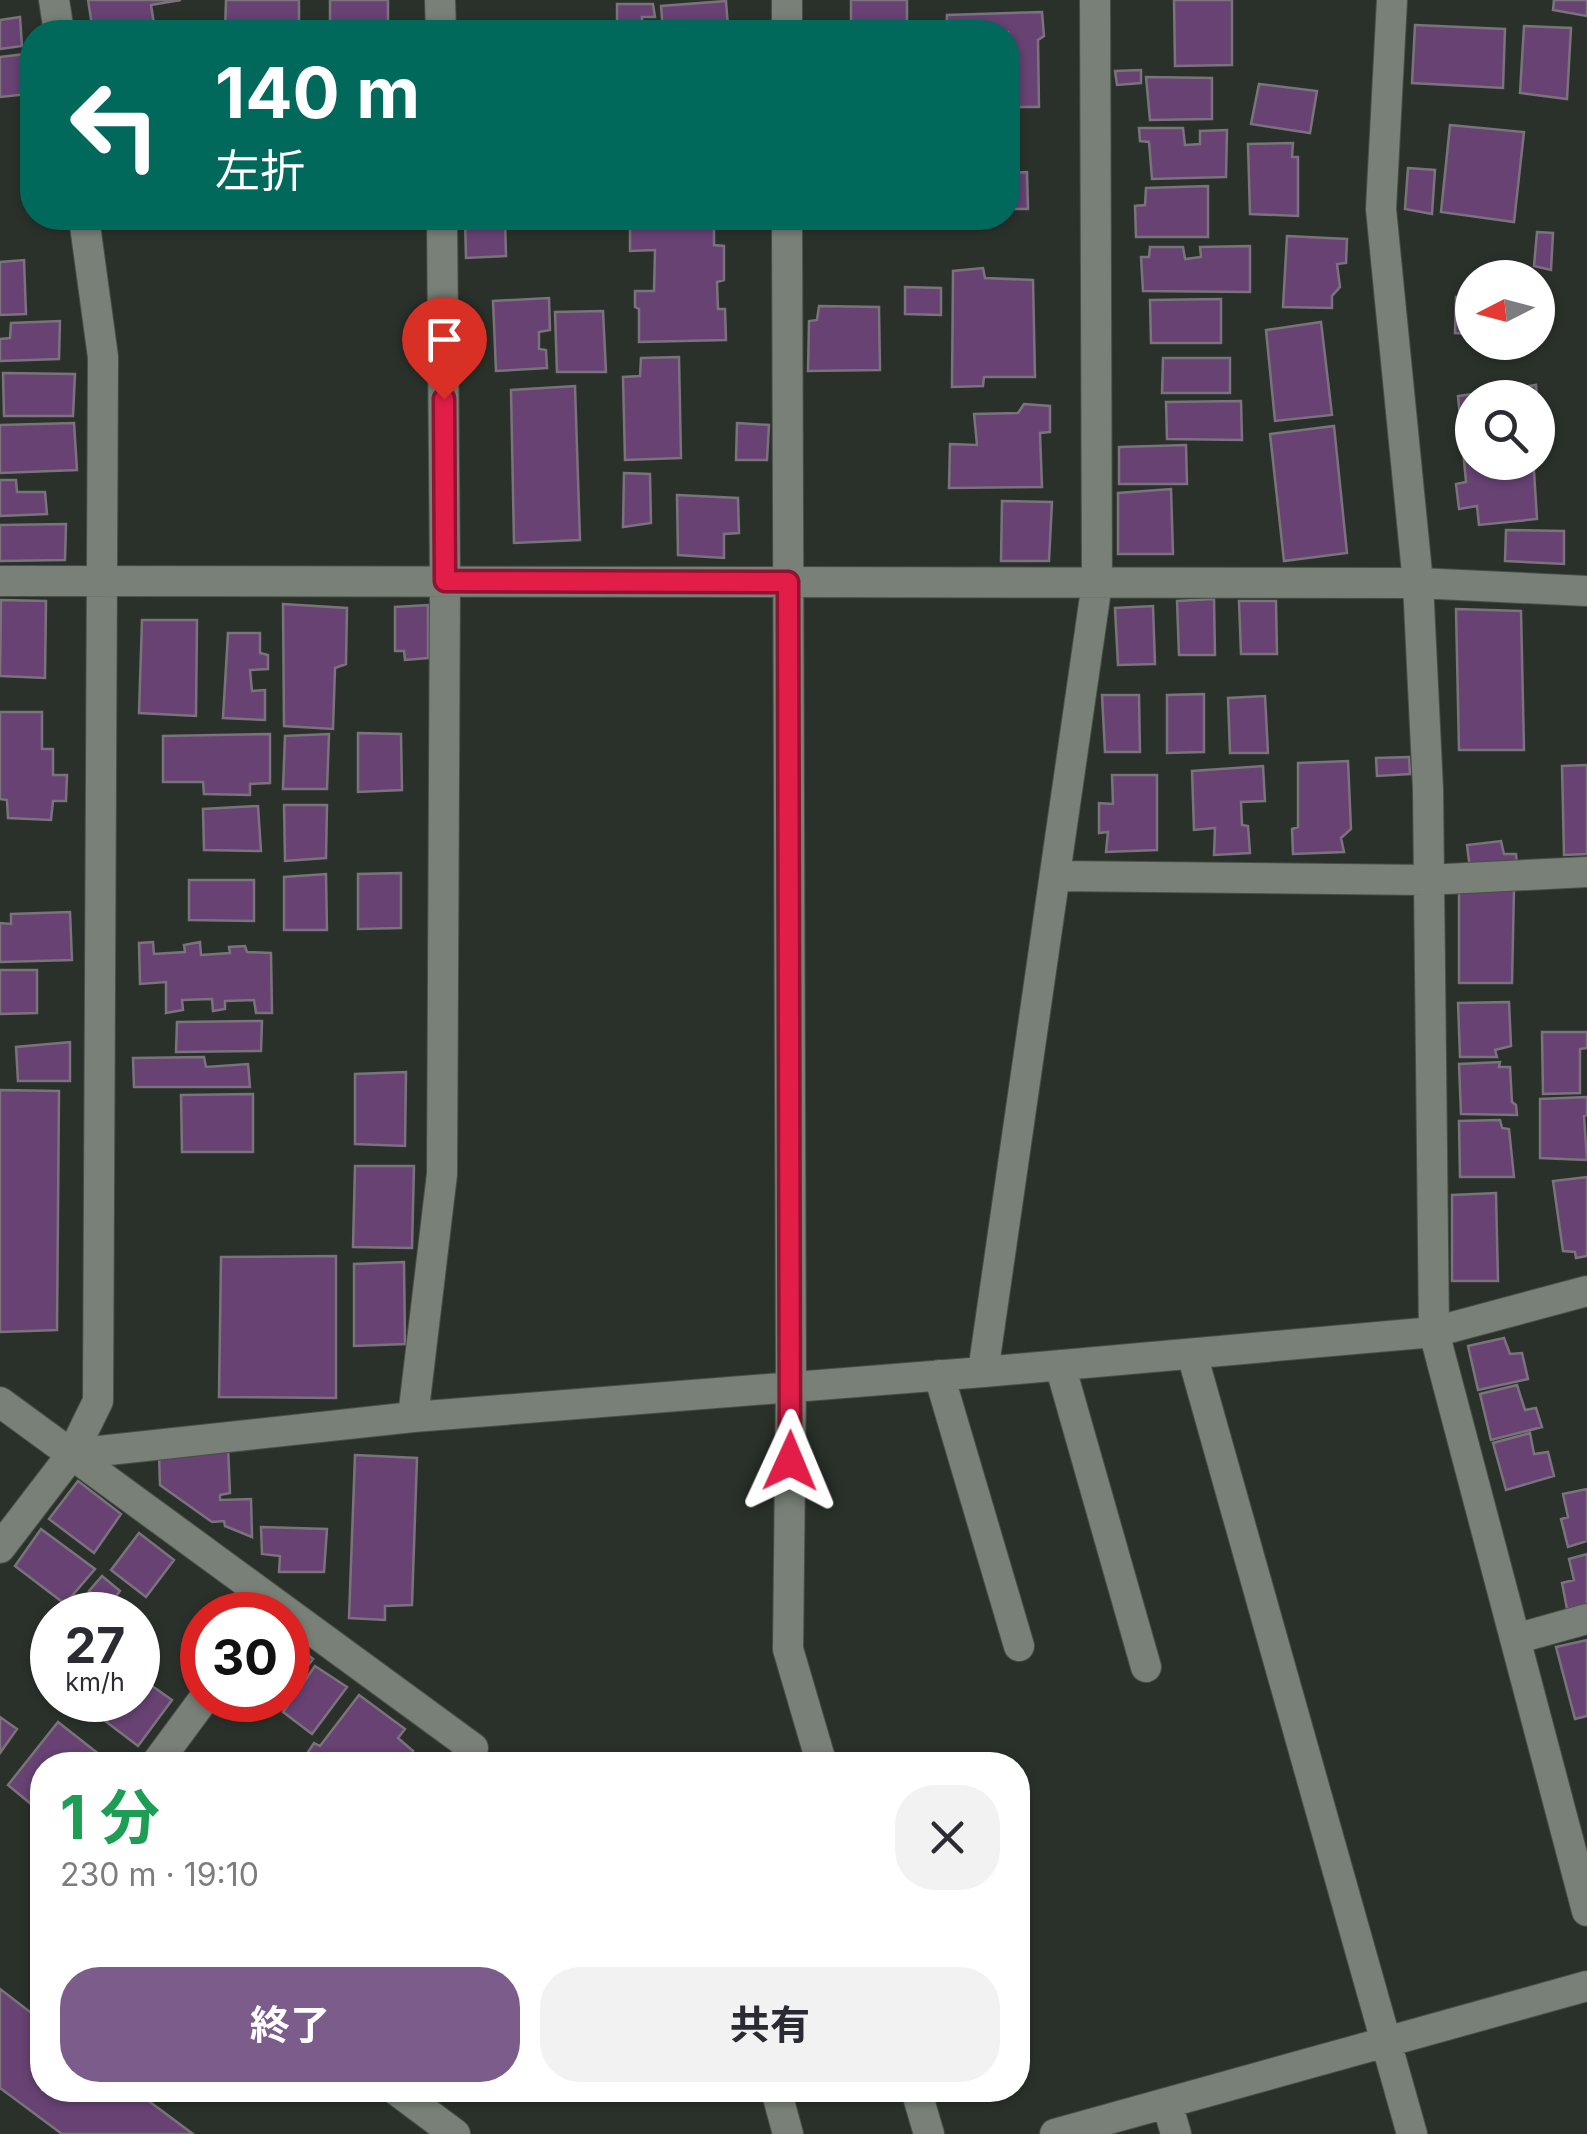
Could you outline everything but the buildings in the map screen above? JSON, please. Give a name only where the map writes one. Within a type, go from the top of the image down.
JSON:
[{"type":"street","points":[[983,1372],[1097,583],[1095,0]]},
{"type":"street","points":[[1392,0],[1381,210],[1418,583],[1428,789],[1426,880],[1434,1332],[1587,1911]]},
{"type":"street","points":[[0,1548],[72,1454],[98,1400],[104,358],[86,230]]},
{"type":"street","points":[[413,1417],[442,1174],[442,230]]},
{"type":"street","points":[[787,230],[791,1386],[788,1649],[818,1752]]},
{"type":"street","points":[[0,582],[1418,583],[1587,591]]},
{"type":"street","points":[[1056,876],[1426,880],[1587,872]]},
{"type":"street","points":[[72,1454],[413,1417],[1434,1332],[1587,1291]]},
{"type":"street","points":[[1192,1354],[1412,2134]]},
{"type":"street","points":[[1060,1365],[1146,1667]]},
{"type":"street","points":[[939,1375],[1019,1646]]},
{"type":"street","points":[[0,1402],[249,1592]]},
{"type":"street","points":[[1515,1639],[1587,1618]]},
{"type":"street","points":[[310,1636],[473,1748],[470,1752]]},
{"type":"street","points":[[166,1752],[188,1722]]},
{"type":"street","points":[[1055,2134],[1587,1986]]},
{"type":"street","points":[[412,2102],[455,2134]]},
{"type":"street","points":[[779,2102],[788,2134]]},
{"type":"street","points":[[920,2102],[929,2134]]},
{"type":"street","points":[[1167,2103],[1176,2134]]},
{"type":"route","points":[[444,399],[445,581],[788,582],[790,1461]]}]
